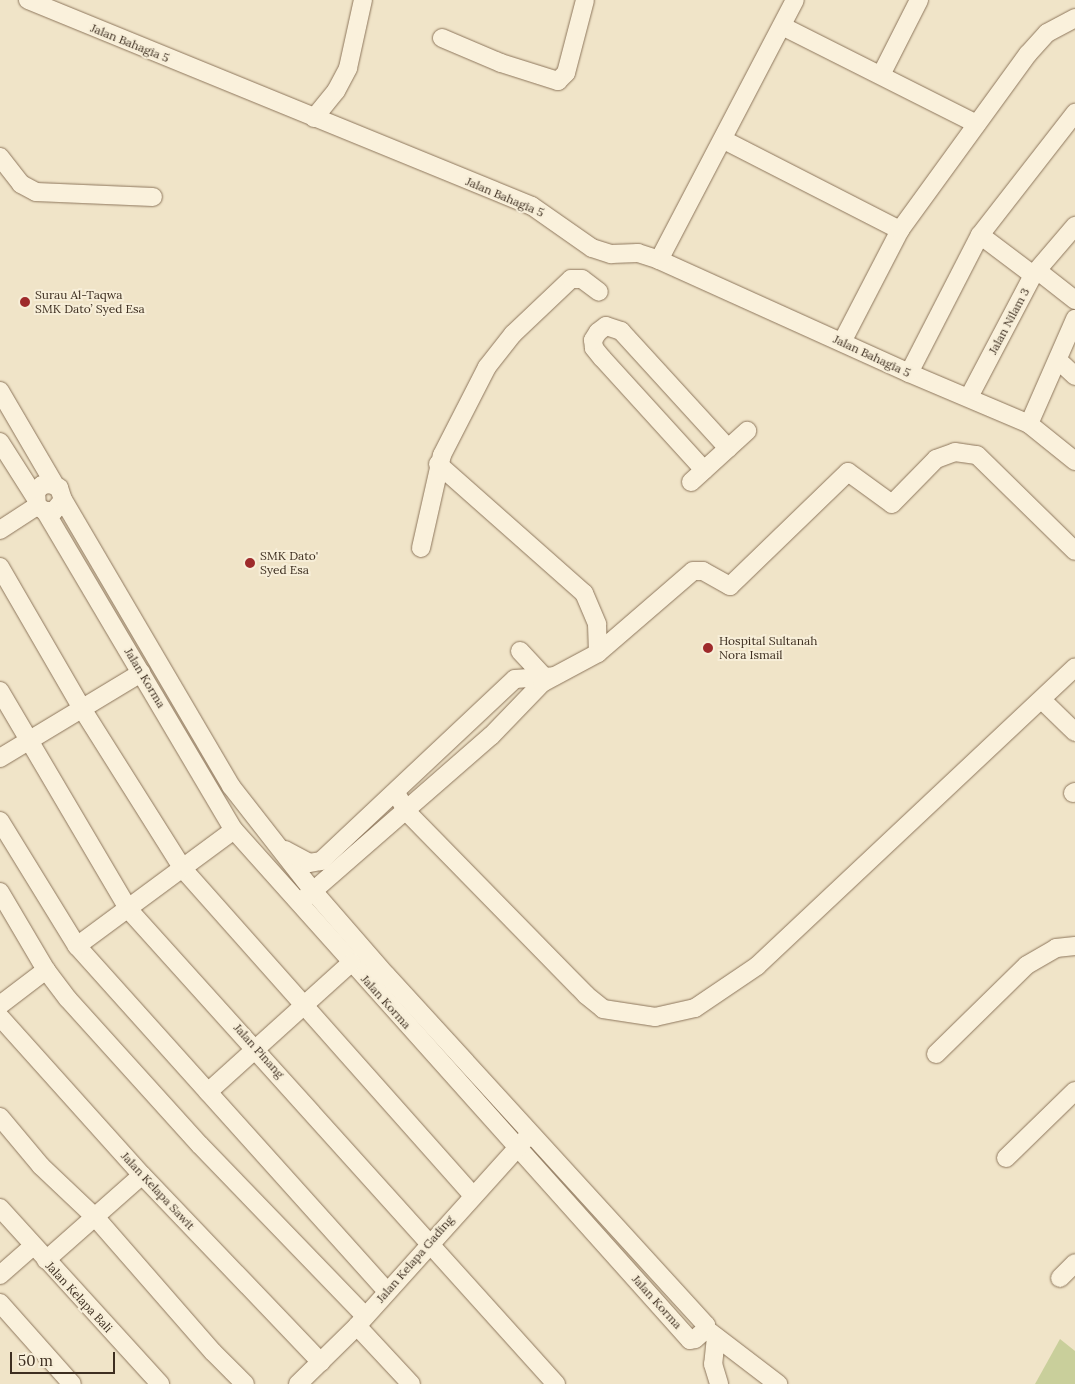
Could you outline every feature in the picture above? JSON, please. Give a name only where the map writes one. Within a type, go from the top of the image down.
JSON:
[{"type":"street","name":"Jalan Bahagia 5","points":[[28,0],[532,206],[592,248],[611,254],[638,253],[659,260],[909,373],[1029,424],[1075,462]]},
{"type":"street","points":[[314,118],[336,91],[348,68],[362,0]]},
{"type":"street","points":[[442,38],[501,63],[558,81],[566,73],[585,0]]},
{"type":"street","points":[[659,260],[724,140],[795,0]]},
{"type":"street","points":[[880,75],[919,0]]},
{"type":"street","points":[[842,342],[900,230],[1028,54],[1047,33],[1075,18]]},
{"type":"street","points":[[782,26],[977,124]]},
{"type":"street","points":[[909,373],[980,235],[1075,113]]},
{"type":"street","points":[[724,140],[900,230]]},
{"type":"street","points":[[0,157],[21,184],[36,192],[153,197]]},
{"type":"street","name":"Jalan Nilam 3","points":[[969,397],[1036,273],[1075,226]]},
{"type":"street","points":[[980,235],[1075,300]]},
{"type":"street","points":[[420,548],[438,464],[487,367],[513,334],[571,279],[582,279],[599,292]]},
{"type":"street","points":[[1029,424],[1075,319]]},
{"type":"street","points":[[728,448],[621,331],[606,326],[598,332],[593,340],[594,348],[698,476],[747,431]]},
{"type":"street","points":[[1058,361],[1075,376]]},
{"type":"street","name":"Jalan Korma","points":[[0,391],[231,786],[313,890],[386,975],[531,1132],[711,1333],[690,1340],[234,830],[141,672],[0,442]]},
{"type":"street","points":[[300,903],[407,812],[491,736],[547,678],[598,653],[693,571],[703,571],[730,586],[848,472],[892,504],[936,459],[963,451],[977,456],[1075,551]]},
{"type":"street","points":[[438,464],[584,593],[597,624],[598,653]]},
{"type":"street","points":[[0,530],[39,505],[42,485],[59,493],[54,511],[39,505]]},
{"type":"street","points":[[0,568],[81,707],[183,869],[472,1194]]},
{"type":"street","points":[[520,651],[547,678]]},
{"type":"street","points":[[396,793],[407,812],[586,995],[603,1009],[655,1017],[695,1008],[757,966],[1075,667]]},
{"type":"street","points":[[0,758],[141,672]]},
{"type":"street","points":[[280,847],[309,863],[321,861],[421,770],[515,679],[547,678]]},
{"type":"street","name":"Jalan Pinang","points":[[0,691],[129,910],[256,1048],[556,1384]]},
{"type":"street","points":[[1042,700],[1075,732]]},
{"type":"street","points":[[421,770],[434,787]]},
{"type":"street","points":[[0,821],[77,946],[387,1291]]},
{"type":"street","points":[[77,946],[129,910],[234,830]]},
{"type":"street","points":[[0,892],[46,970],[68,999],[361,1321],[411,1384]]},
{"type":"street","points":[[936,1054],[1027,965],[1056,948],[1075,946]]},
{"type":"street","points":[[208,1092],[351,963]]},
{"type":"street","points":[[0,1005],[46,970]]},
{"type":"street","name":"Jalan Kelapa Sawit","points":[[0,1017],[142,1175],[320,1362]]},
{"type":"street","points":[[1006,1158],[1075,1091]]},
{"type":"street","points":[[0,1117],[41,1166],[96,1218],[213,1352],[246,1384]]},
{"type":"street","name":"Jalan Kelapa Gading","points":[[298,1384],[361,1321],[472,1194],[531,1132]]},
{"type":"street","points":[[46,1260],[96,1218],[142,1175]]},
{"type":"street","name":"Jalan Kelapa Bali","points":[[0,1208],[160,1384]]},
{"type":"street","points":[[0,1275],[33,1246]]},
{"type":"street","points":[[1060,1278],[1075,1263]]},
{"type":"street","points":[[0,1303],[72,1384]]},
{"type":"street","points":[[711,1333],[713,1364],[719,1384]]},
{"type":"street","points":[[711,1333],[778,1384]]},
{"type":"green space","points":[[1060,1339],[1075,1351],[1075,1384],[1035,1384]]},
{"type":"place","name":"Surau Al-Taqwa SMK Dato’ Syed Esa","points":[[25,302]]},
{"type":"place","name":"SMK Dato' Syed Esa","points":[[250,563]]},
{"type":"place","name":"Hospital Sultanah Nora Ismail","points":[[708,648]]}]
